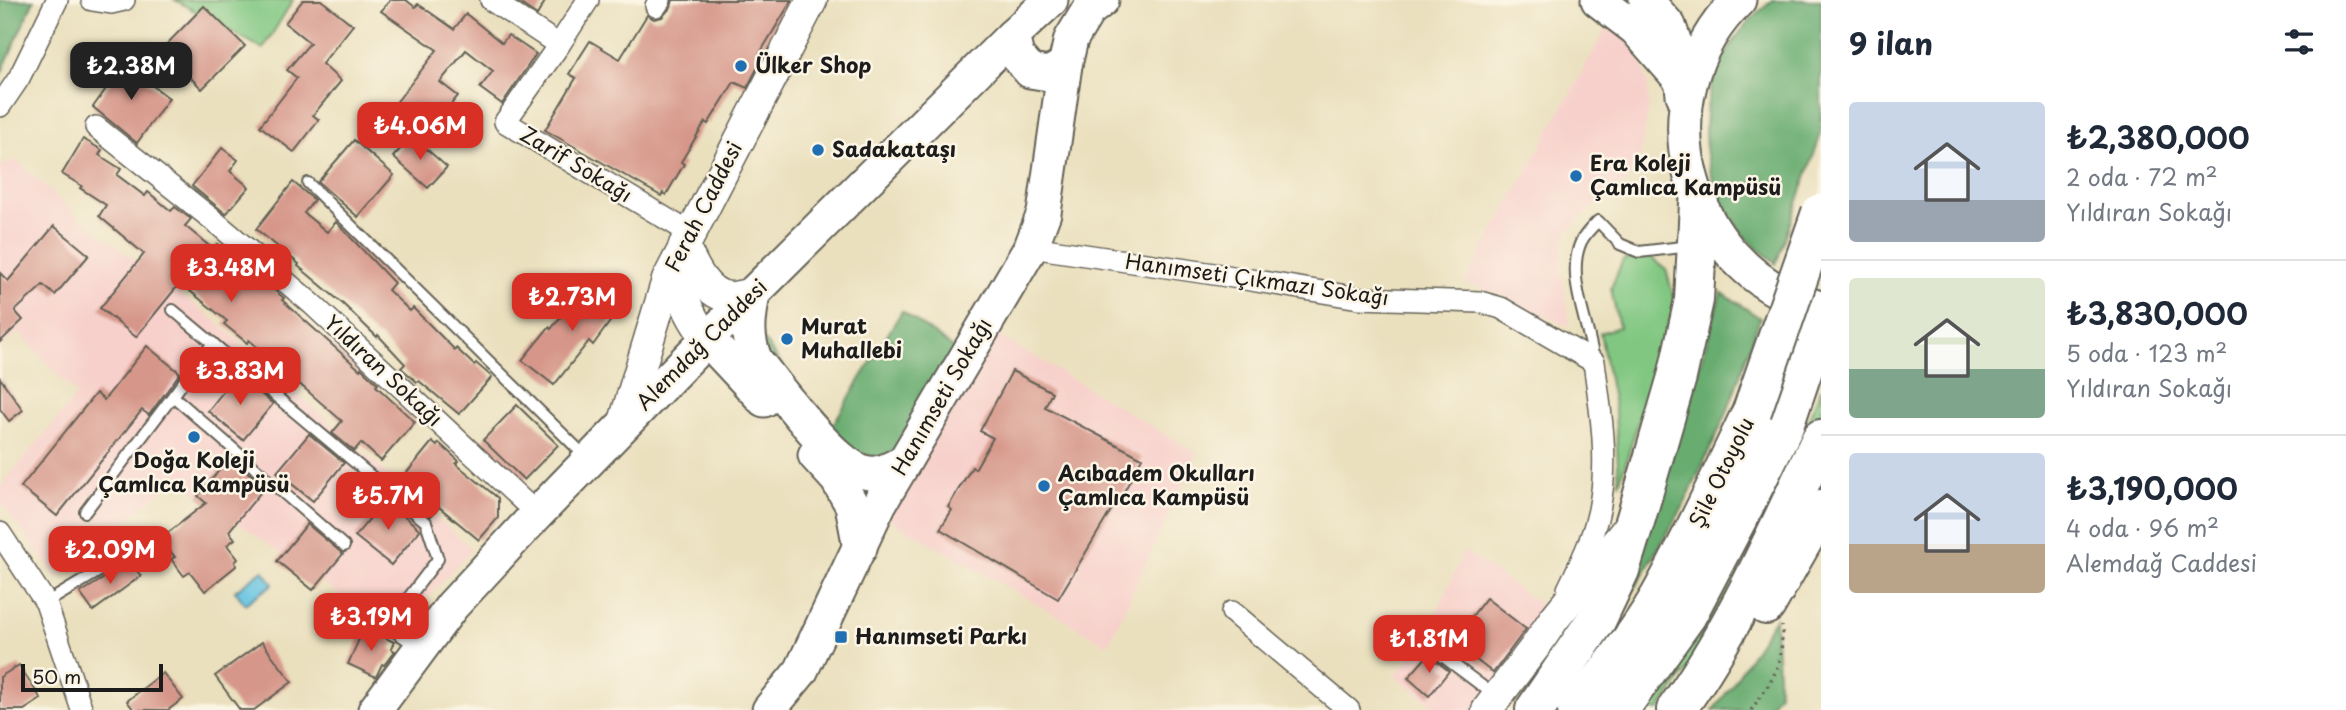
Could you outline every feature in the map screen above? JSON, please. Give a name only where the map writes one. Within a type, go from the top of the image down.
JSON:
[{"type":"highway","points":[[1535,710],[1597,619],[1619,570],[1636,518],[1677,377],[1694,300],[1699,203]]},
{"type":"highway","name":"Şile Otoyolu","points":[[1577,710],[1605,676],[1658,599],[1708,504],[1768,419],[1821,213]]},
{"type":"highway","name":"Şile Otoyolu","points":[[1619,710],[1687,615],[1768,419],[1821,317]]},
{"type":"highway","points":[[1676,710],[1701,676],[1728,628],[1821,439]]},
{"type":"highway","points":[[1696,710],[1764,631],[1821,509]]},
{"type":"main road","name":"Alemdağ Caddesi","points":[[375,710],[452,606],[537,513],[753,293],[1051,0]]},
{"type":"main road","points":[[1012,36],[1017,56],[1030,71],[1049,74],[1065,65],[1071,39],[1088,11],[1102,0]]},
{"type":"main road","points":[[1598,0],[1636,29],[1683,96]]},
{"type":"main road","points":[[1646,0],[1669,26],[1679,54],[1689,171],[1699,203],[1716,234],[1738,261],[1766,284],[1798,302],[1821,308]]},
{"type":"main road","points":[[1683,96],[1701,54],[1718,25],[1739,0]]},
{"type":"main road","name":"Hanımseti Sokağı","points":[[769,710],[802,671],[880,503],[1031,247],[1044,213],[1065,65]]},
{"type":"main road","points":[[753,293],[747,325],[749,346],[756,361],[831,450],[856,470],[871,474],[884,472],[904,462]]},
{"type":"main road","points":[[708,339],[837,480],[852,505],[860,548]]},
{"type":"street","points":[[0,106],[19,78],[57,0]]},
{"type":"street","points":[[92,0],[111,3],[124,0]]},
{"type":"street","points":[[491,0],[559,45],[588,0]]},
{"type":"street","name":"Ferah Caddesi","points":[[623,425],[667,280],[813,0]]},
{"type":"street","name":"Zarif Sokağı","points":[[559,45],[505,122],[687,239]]},
{"type":"street","name":"Yıldıran Sokağı","points":[[96,127],[213,220],[312,304],[537,513]]},
{"type":"street","points":[[687,239],[698,275],[715,291],[732,297],[753,293]]},
{"type":"street","points":[[687,239],[681,289],[689,311],[708,339]]},
{"type":"street","name":"Hanımseti Çıkmazı Sokağı","points":[[1031,247],[1359,298],[1480,302],[1501,308],[1594,362]]},
{"type":"street","points":[[1554,619],[1588,546],[1601,498],[1603,434],[1594,362]]},
{"type":"street","points":[[1492,704],[1554,619],[1636,518]]},
{"type":"street","points":[[0,533],[46,603],[82,710]]},
{"type":"street","points":[[1232,612],[1349,710]]},
{"type":"lane","points":[[308,183],[590,461]]},
{"type":"lane","points":[[1594,362],[1577,280],[1576,259],[1581,240],[1598,220],[1620,244],[1639,252],[1697,246]]},
{"type":"lane","points":[[173,310],[426,522],[438,559],[387,626],[420,649]]},
{"type":"lane","points":[[85,512],[213,343]]},
{"type":"lane","points":[[173,396],[344,546]]},
{"type":"lane","points":[[46,603],[131,552]]},
{"type":"lane","points":[[1424,643],[1492,704]]},
{"type":"path","points":[[1751,710],[1778,671],[1782,647],[1764,631]]},
{"type":"shaded area","name":"Era Koleji Çamlıca Kampüsü","points":[[1612,18],[1642,60],[1649,106],[1640,156],[1634,170],[1624,183],[1580,218],[1568,232],[1562,247],[1561,269],[1570,324],[1564,325],[1465,282]]},
{"type":"shaded area","name":"Doğa Koleji Çamlıca Kampüsü","points":[[16,160],[78,217],[216,321],[472,549],[395,634],[176,479],[57,577],[0,502],[0,487],[77,395],[18,332],[0,348],[0,166]]},
{"type":"shaded area","name":"Acıbadem Okulları Çamlıca Kampüsü","points":[[990,330],[1197,453],[1108,645],[889,519]]},
{"type":"shaded area","points":[[1464,551],[1550,611],[1475,710],[1439,710],[1395,676],[1426,637]]},
{"type":"green space","points":[[0,0],[34,0],[0,76]]},
{"type":"green space","points":[[175,0],[293,0],[263,49]]},
{"type":"green space","points":[[1773,0],[1821,0],[1821,134],[1776,264],[1744,235],[1724,206],[1712,175],[1706,143],[1706,112],[1714,80],[1727,51],[1747,24]]},
{"type":"green space","points":[[1649,256],[1666,269],[1675,303],[1619,484],[1615,410],[1600,333],[1619,327],[1611,288],[1623,260]]},
{"type":"green space","points":[[1721,292],[1760,318],[1726,415],[1683,507],[1622,610],[1687,409]]},
{"type":"green space","points":[[902,311],[956,350],[885,474],[847,470],[733,356],[755,328],[829,431]]},
{"type":"green space","points":[[1821,388],[1821,411],[1693,662],[1659,710],[1644,710],[1720,596],[1805,428]]},
{"type":"green space","points":[[1775,618],[1779,693],[1766,710],[1713,710],[1731,687]]},
{"type":"water","points":[[263,570],[273,584],[245,604],[235,591]]},
{"type":"building","points":[[303,0],[321,0],[353,25],[322,64],[341,81],[313,115],[319,120],[294,152],[260,126],[297,78],[287,70],[310,43],[285,23]]},
{"type":"building","points":[[390,0],[406,0],[415,7],[418,4],[454,29],[466,14],[502,43],[508,35],[536,54],[502,104],[480,88],[493,71],[466,50],[440,82],[458,96],[429,131],[395,104],[437,50],[381,11]]},
{"type":"building","points":[[515,0],[546,0],[537,15]]},
{"type":"building","points":[[673,0],[792,0],[760,53],[764,55],[747,88],[734,82],[708,124],[705,122],[681,162],[684,164],[666,195],[663,193],[661,196],[545,130],[576,78],[569,74],[590,41],[620,59],[647,15],[654,19],[662,17],[671,7]]},
{"type":"building","points":[[204,6],[245,46],[202,89],[162,49]]},
{"type":"building","points":[[126,61],[148,77],[145,80],[169,98],[137,143],[93,107]]},
{"type":"building","points":[[412,136],[447,167],[428,188],[393,157]]},
{"type":"building","points":[[83,139],[102,150],[99,155],[121,169],[117,175],[145,196],[148,192],[171,211],[175,207],[191,219],[185,226],[213,249],[217,244],[284,298],[282,300],[360,370],[361,368],[378,384],[376,386],[415,422],[381,461],[361,443],[354,451],[332,433],[342,421],[249,340],[247,343],[224,324],[227,321],[180,283],[136,337],[100,308],[144,254],[99,216],[106,205],[62,174]]},
{"type":"building","points":[[354,140],[394,175],[358,217],[318,182]]},
{"type":"building","points":[[222,148],[238,160],[230,171],[249,187],[226,214],[192,186]]},
{"type":"building","points":[[293,182],[314,200],[304,213],[327,232],[336,222],[394,283],[388,290],[410,311],[413,308],[455,350],[456,348],[492,377],[459,414],[401,368],[405,364],[378,335],[377,337],[298,266],[299,264],[256,229]]},
{"type":"building","points":[[54,226],[89,255],[55,295],[43,285],[15,311],[23,320],[0,342],[0,273],[8,281]]},
{"type":"building","points":[[585,280],[620,308],[593,345],[589,341],[554,385],[522,360],[578,295],[575,293]]},
{"type":"building","points":[[147,346],[180,373],[149,415],[142,410],[57,516],[21,487],[96,393],[104,400]]},
{"type":"building","points":[[1012,371],[1052,392],[1045,407],[1142,458],[1118,503],[1116,502],[1058,599],[940,529],[952,510],[948,507],[993,438],[980,431]]},
{"type":"building","points":[[237,374],[273,404],[243,440],[208,411]]},
{"type":"building","points":[[0,378],[23,410],[9,421],[0,409]]},
{"type":"building","points":[[517,405],[558,445],[524,480],[483,440]]},
{"type":"building","points":[[309,434],[344,463],[313,501],[277,472]]},
{"type":"building","points":[[432,442],[437,446],[439,443],[459,461],[456,464],[498,498],[498,518],[479,540],[439,507],[431,516],[396,486]]},
{"type":"building","points":[[230,457],[265,487],[229,531],[235,539],[227,545],[238,559],[236,566],[205,591],[190,572],[184,576],[171,559],[175,557],[160,539],[206,503],[198,496]]},
{"type":"building","points":[[386,499],[420,530],[391,565],[355,536]]},
{"type":"building","points":[[307,524],[343,554],[313,590],[277,561]]},
{"type":"building","points":[[130,562],[141,576],[93,611],[80,593]]},
{"type":"building","points":[[1486,598],[1526,629],[1493,673],[1466,652],[1460,659],[1447,649]]},
{"type":"building","points":[[364,628],[394,642],[391,649],[395,651],[384,665],[382,664],[376,677],[348,664]]},
{"type":"building","points":[[262,642],[292,682],[254,710],[240,710],[215,676]]},
{"type":"building","points":[[1428,655],[1449,671],[1429,696],[1408,678]]},
{"type":"building","points":[[19,665],[41,699],[24,710],[0,710],[0,677]]},
{"type":"building","points":[[163,673],[183,699],[168,710],[134,710],[127,701]]},
{"type":"place","name":"Ülker Shop","points":[[741,66]]},
{"type":"place","name":"Sadakataşı","points":[[818,150]]},
{"type":"place","name":"Era Koleji Çamlıca Kampüsü","points":[[1576,176]]},
{"type":"place","name":"Murat Muhallebi","points":[[787,339]]},
{"type":"place","name":"Doğa Koleji Çamlıca Kampüsü","points":[[194,437]]},
{"type":"place","name":"Acıbadem Okulları Çamlıca Kampüsü","points":[[1044,486]]},
{"type":"place","name":"Hanımseti Parkı","points":[[841,637]]}]
